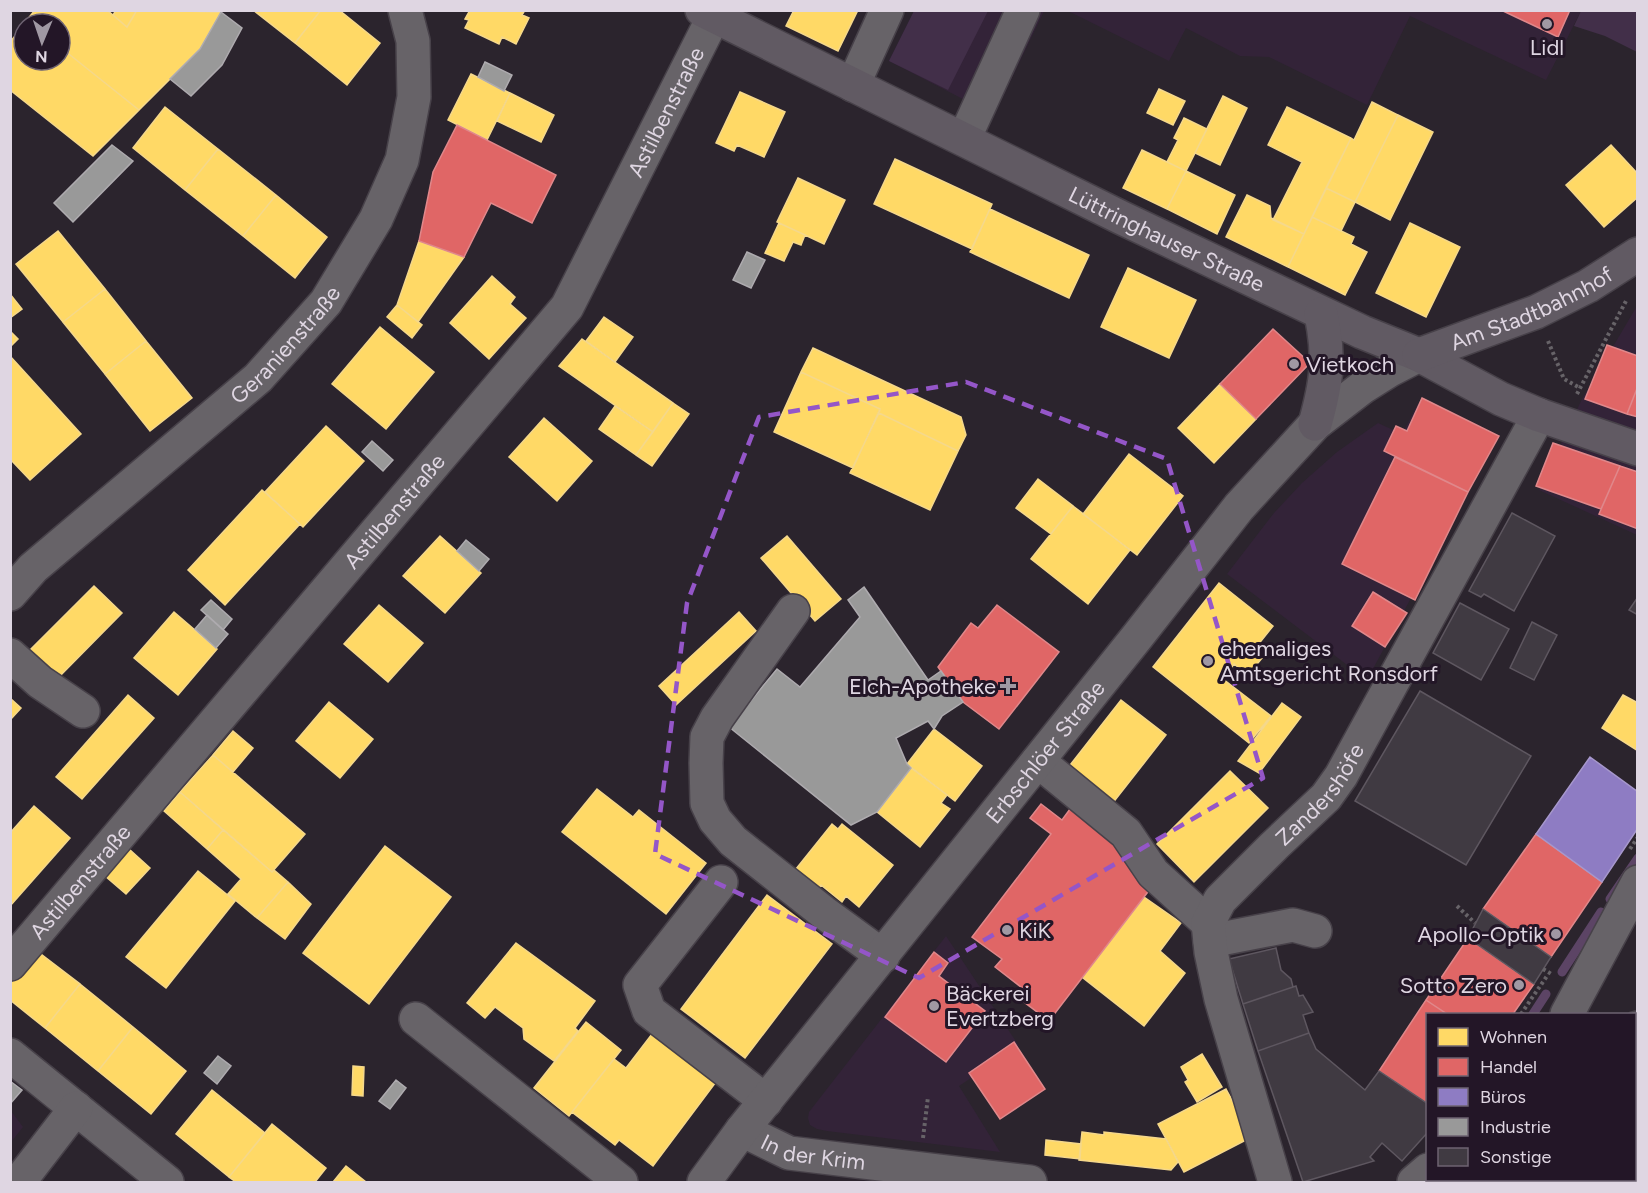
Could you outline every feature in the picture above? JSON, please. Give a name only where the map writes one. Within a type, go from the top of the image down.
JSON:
[{"type":"main road","name":"Lüttringhauser Straße","points":[[708,13],[1321,314],[1419,355],[1501,399],[1638,449]]},
{"type":"main road","name":"Am Stadtbahnhof","points":[[1419,355],[1536,312],[1604,276],[1638,254]]},
{"type":"main road","points":[[1315,424],[1326,387],[1328,362],[1327,341],[1321,314]]},
{"type":"street","name":"Geranienstraße","points":[[12,591],[33,568],[258,378],[326,302],[376,219],[402,160],[414,97],[413,41],[405,10]]},
{"type":"street","points":[[853,85],[887,10]]},
{"type":"street","points":[[964,139],[1023,10]]},
{"type":"street","name":"Astilbenstraße","points":[[10,964],[567,307],[708,13]]},
{"type":"street","name":"Erbschlöer Straße","points":[[704,1182],[742,1130],[1239,507],[1315,424],[1363,387],[1419,355]]},
{"type":"street","name":"Zandershöfe","points":[[1209,938],[1220,900],[1326,797],[1341,776],[1403,662],[1551,419]]},
{"type":"street","points":[[793,611],[717,718],[707,737],[707,803],[715,820],[734,841],[823,912],[883,956]]},
{"type":"street","points":[[10,655],[40,681],[83,711]]},
{"type":"street","points":[[1038,761],[1126,833],[1153,873],[1209,938],[1221,999],[1275,1182]]},
{"type":"street","points":[[721,882],[640,985],[649,1011],[766,1101]]},
{"type":"street","points":[[1568,1013],[1638,882]]},
{"type":"street","points":[[416,1019],[621,1182]]},
{"type":"street","points":[[10,1055],[167,1182]]},
{"type":"street","points":[[19,1182],[76,1108]]},
{"type":"street","name":"In der Krim","points":[[742,1130],[789,1153],[1030,1182]]},
{"type":"street","points":[[1414,1182],[1426,1172]]},
{"type":"path","points":[[1551,419],[1580,388],[1627,302],[1604,276]]},
{"type":"path","points":[[1536,312],[1564,379],[1580,388]]},
{"type":"path","points":[[1457,906],[1475,923]]},
{"type":"path","points":[[924,1133],[928,1097]]},
{"type":"path","points":[[1561,1181],[1570,1182]]},
{"type":"highlighted area","points":[[966,382],[1167,459],[1263,778],[919,978],[655,854],[687,603],[759,417]]},
{"type":"shaded area","points":[[914,11],[1044,11],[994,115],[889,61]]},
{"type":"shaded area","points":[[914,11],[988,11],[948,90],[889,61]]},
{"type":"shaded area","points":[[1068,11],[1581,11],[1546,80],[1410,16],[1367,105],[1269,57],[1240,56],[1186,28],[1169,61]]},
{"type":"shaded area","points":[[1581,11],[1637,11],[1637,52],[1605,36],[1574,26]]},
{"type":"shaded area","points":[[1637,306],[1637,535],[1539,490],[1582,399]]},
{"type":"shaded area","points":[[1418,404],[1494,441],[1367,680],[1227,574],[1274,513],[1302,483],[1337,452],[1378,423],[1402,434]]},
{"type":"shaded area","points":[[946,936],[1019,1046],[959,1086],[1000,1152],[827,1131],[810,1125],[809,1112]]},
{"type":"shaded area","points":[[11,1111],[23,1127],[11,1142]]},
{"type":"shaded area","points":[[1637,1133],[1637,1182],[1568,1182],[1636,1181]]},
{"type":"building: Wohnen","points":[[35,10],[107,10],[127,27],[137,10],[221,12],[200,49],[139,110],[72,57],[72,12],[33,12]]},
{"type":"building: Wohnen","points":[[116,10],[137,10],[127,27],[113,15]]},
{"type":"building: Wohnen","points":[[253,10],[321,10],[295,43]]},
{"type":"building: Wohnen","points":[[321,10],[339,10],[380,43],[347,85],[295,43]]},
{"type":"building: Wohnen","points":[[470,10],[525,10],[522,15],[529,18],[516,44],[502,37],[499,44],[465,28],[469,20],[465,19]]},
{"type":"building: Wohnen","points":[[794,10],[858,10],[838,51],[786,26]]},
{"type":"building: Wohnen","points":[[12,40],[12,72],[72,72],[72,57],[139,110],[93,156],[10,90],[10,42]]},
{"type":"building: Wohnen","points":[[471,74],[510,93],[487,140],[448,120]]},
{"type":"building: Wohnen","points":[[1159,89],[1185,101],[1173,125],[1147,113]]},
{"type":"building: Wohnen","points":[[740,92],[785,112],[764,157],[737,145],[734,151],[716,143]]},
{"type":"building: Wohnen","points":[[510,93],[554,115],[541,142],[497,121]]},
{"type":"building: Wohnen","points":[[1223,96],[1247,108],[1220,165],[1195,153]]},
{"type":"building: Wohnen","points":[[1372,102],[1398,115],[1355,202],[1326,188],[1351,138],[1354,140]]},
{"type":"building: Wohnen","points":[[165,107],[218,149],[185,190],[133,148]]},
{"type":"building: Wohnen","points":[[1287,107],[1351,138],[1304,234],[1273,220],[1302,162],[1268,145]]},
{"type":"building: Wohnen","points":[[1398,115],[1433,132],[1390,220],[1355,202]]},
{"type":"building: Wohnen","points":[[1184,118],[1207,129],[1186,171],[1167,162],[1178,140],[1174,138]]},
{"type":"building: Wohnen","points":[[1611,145],[1638,174],[1638,197],[1604,227],[1566,185]]},
{"type":"building: Wohnen","points":[[218,149],[276,195],[243,236],[185,190]]},
{"type":"building: Wohnen","points":[[1142,150],[1186,171],[1167,209],[1123,188]]},
{"type":"building: Wohnen","points":[[895,159],[992,204],[972,249],[874,204]]},
{"type":"building: Wohnen","points":[[1186,171],[1235,195],[1217,234],[1167,209]]},
{"type":"building: Wohnen","points":[[798,178],[845,200],[824,244],[777,222]]},
{"type":"building: Wohnen","points":[[1326,188],[1355,202],[1341,231],[1312,217]]},
{"type":"building: Wohnen","points":[[276,195],[327,237],[295,278],[243,236]]},
{"type":"building: Wohnen","points":[[1247,195],[1270,206],[1271,218],[1304,234],[1288,267],[1226,237]]},
{"type":"building: Wohnen","points":[[990,209],[1089,255],[1069,298],[970,252]]},
{"type":"building: Wohnen","points":[[1312,217],[1354,237],[1351,244],[1367,252],[1345,295],[1288,267]]},
{"type":"building: Wohnen","points":[[779,223],[805,235],[801,245],[793,242],[784,261],[765,253]]},
{"type":"building: Wohnen","points":[[1410,223],[1460,247],[1426,317],[1376,293]]},
{"type":"building: Wohnen","points":[[58,231],[105,289],[63,322],[16,264]]},
{"type":"building: Wohnen","points":[[419,241],[464,257],[418,322],[397,305]]},
{"type":"building: Wohnen","points":[[1128,268],[1196,300],[1169,358],[1101,327]]},
{"type":"building: Wohnen","points":[[492,276],[515,297],[510,304],[526,318],[489,359],[450,323]]},
{"type":"building: Wohnen","points":[[105,289],[146,341],[105,374],[63,322]]},
{"type":"building: Wohnen","points":[[10,294],[22,309],[10,318]]},
{"type":"building: Wohnen","points":[[397,305],[422,325],[412,338],[387,317]]},
{"type":"building: Wohnen","points":[[604,317],[633,337],[615,362],[586,341]]},
{"type":"building: Wohnen","points":[[380,327],[434,372],[386,429],[332,384]]},
{"type":"building: Wohnen","points":[[10,331],[18,339],[10,347]]},
{"type":"building: Wohnen","points":[[582,339],[673,403],[653,432],[559,366]]},
{"type":"building: Wohnen","points":[[146,341],[192,398],[150,431],[105,374]]},
{"type":"building: Wohnen","points":[[813,348],[961,417],[966,435],[958,451],[879,413],[880,409],[801,372]]},
{"type":"building: Wohnen","points":[[10,356],[81,434],[30,480],[10,459]]},
{"type":"building: Wohnen","points":[[801,372],[880,409],[853,468],[774,432]]},
{"type":"building: Wohnen","points":[[1220,384],[1256,419],[1214,463],[1178,428]]},
{"type":"building: Wohnen","points":[[673,403],[689,414],[652,466],[636,455]]},
{"type":"building: Wohnen","points":[[615,406],[653,432],[636,455],[599,429]]},
{"type":"building: Wohnen","points":[[879,413],[958,451],[930,510],[850,473]]},
{"type":"building: Wohnen","points":[[544,418],[592,461],[557,501],[509,457]]},
{"type":"building: Wohnen","points":[[326,426],[364,461],[303,527],[265,492]]},
{"type":"building: Wohnen","points":[[1129,454],[1183,496],[1137,555],[1083,514]]},
{"type":"building: Wohnen","points":[[1038,479],[1073,506],[1051,534],[1016,508]]},
{"type":"building: Wohnen","points":[[262,490],[300,524],[225,605],[188,570]]},
{"type":"building: Wohnen","points":[[1073,506],[1130,550],[1088,604],[1031,559]]},
{"type":"building: Wohnen","points":[[440,536],[481,573],[445,613],[403,576]]},
{"type":"building: Wohnen","points":[[787,536],[841,599],[815,621],[761,558]]},
{"type":"building: Wohnen","name":"ehemaliges Amtsgericht Ronsdorf","points":[[1219,583],[1273,626],[1253,651],[1262,658],[1248,675],[1234,664],[1223,679],[1271,716],[1249,743],[1153,667]]},
{"type":"building: Wohnen","points":[[94,586],[122,613],[57,679],[29,651]]},
{"type":"building: Wohnen","points":[[379,605],[423,643],[388,682],[344,644]]},
{"type":"building: Wohnen","points":[[174,612],[217,649],[178,695],[134,658]]},
{"type":"building: Wohnen","points":[[739,612],[756,631],[676,705],[659,686]]},
{"type":"building: Wohnen","points":[[128,695],[154,718],[82,799],[56,777]]},
{"type":"building: Wohnen","points":[[1623,695],[1638,703],[1638,751],[1602,728]]},
{"type":"building: Wohnen","points":[[10,698],[21,708],[10,720]]},
{"type":"building: Wohnen","points":[[1121,700],[1166,735],[1112,804],[1067,769]]},
{"type":"building: Wohnen","points":[[329,702],[373,739],[340,778],[296,741]]},
{"type":"building: Wohnen","points":[[1282,703],[1301,717],[1259,773],[1238,761]]},
{"type":"building: Wohnen","points":[[934,729],[982,766],[955,801],[907,764]]},
{"type":"building: Wohnen","points":[[233,731],[253,748],[233,772],[213,755]]},
{"type":"building: Wohnen","points":[[213,755],[305,834],[272,872],[180,792]]},
{"type":"building: Wohnen","points":[[911,768],[947,795],[941,803],[950,809],[920,847],[877,812]]},
{"type":"building: Wohnen","points":[[1230,771],[1268,808],[1194,882],[1157,844]]},
{"type":"building: Wohnen","points":[[597,789],[633,817],[639,810],[706,863],[666,914],[562,832]]},
{"type":"building: Wohnen","points":[[180,792],[223,830],[207,849],[164,811]]},
{"type":"building: Wohnen","points":[[34,806],[70,838],[10,906],[10,833]]},
{"type":"building: Wohnen","points":[[832,824],[838,829],[842,824],[893,865],[859,907],[846,896],[842,902],[821,885],[815,893],[792,874]]},
{"type":"building: Wohnen","points":[[223,830],[272,872],[274,870],[288,882],[257,918],[228,894],[241,879],[207,849]]},
{"type":"building: Wohnen","points":[[385,846],[451,897],[369,1004],[303,953]]},
{"type":"building: Wohnen","points":[[129,849],[150,868],[126,894],[105,876]]},
{"type":"building: Wohnen","points":[[198,871],[235,901],[166,988],[126,957]]},
{"type":"building: Wohnen","points":[[288,882],[311,904],[285,939],[257,918]]},
{"type":"building: Wohnen","points":[[767,895],[832,944],[745,1058],[681,1009]]},
{"type":"building: Wohnen","points":[[1144,897],[1181,923],[1160,951],[1185,973],[1144,1026],[1082,977]]},
{"type":"building: Wohnen","points":[[516,943],[595,1001],[575,1028],[578,1031],[554,1061],[524,1039],[523,1028],[495,1007],[485,1018],[467,1003]]},
{"type":"building: Wohnen","points":[[37,951],[80,984],[45,1028],[10,1000],[10,983]]},
{"type":"building: Wohnen","points":[[80,984],[133,1027],[98,1071],[45,1028]]},
{"type":"building: Wohnen","points":[[586,1022],[621,1050],[569,1116],[534,1088]]},
{"type":"building: Wohnen","points":[[133,1027],[186,1071],[151,1114],[98,1071]]},
{"type":"building: Wohnen","points":[[652,1034],[716,1082],[653,1166],[619,1140],[615,1145],[572,1112],[614,1059],[626,1068]]},
{"type":"building: Wohnen","points":[[1202,1054],[1222,1087],[1197,1102],[1185,1082],[1188,1080],[1181,1067]]},
{"type":"building: Wohnen","points":[[353,1066],[364,1067],[363,1096],[352,1095]]},
{"type":"building: Wohnen","points":[[1226,1089],[1252,1137],[1184,1172],[1158,1124]]},
{"type":"building: Wohnen","points":[[212,1090],[265,1133],[229,1177],[176,1134]]},
{"type":"building: Wohnen","points":[[272,1124],[326,1168],[315,1182],[236,1182],[229,1177]]},
{"type":"building: Wohnen","points":[[1082,1132],[1104,1135],[1104,1132],[1166,1139],[1178,1162],[1171,1170],[1079,1160]]},
{"type":"building: Wohnen","points":[[1046,1140],[1081,1144],[1080,1159],[1045,1155]]},
{"type":"building: Wohnen","points":[[346,1166],[366,1182],[333,1182]]},
{"type":"building: Handel","name":"Lidl","points":[[1501,10],[1570,10],[1558,37]]},
{"type":"building: Handel","points":[[457,125],[556,175],[532,223],[491,203],[464,257],[419,241],[433,172]]},
{"type":"building: Handel","points":[[1273,329],[1310,363],[1256,419],[1220,384]]},
{"type":"building: Handel","points":[[1607,345],[1638,356],[1638,386],[1627,414],[1585,399]]},
{"type":"building: Handel","points":[[1638,386],[1638,417],[1627,414]]},
{"type":"building: Handel","points":[[1422,398],[1499,436],[1468,492],[1384,451],[1396,426],[1407,431]]},
{"type":"building: Handel","points":[[1553,443],[1620,466],[1601,509],[1536,486]]},
{"type":"building: Handel","points":[[1395,457],[1468,492],[1415,600],[1342,564]]},
{"type":"building: Handel","points":[[1620,466],[1638,472],[1638,529],[1599,514]]},
{"type":"building: Handel","points":[[1373,592],[1407,613],[1385,647],[1352,626]]},
{"type":"building: Handel","points":[[997,605],[1059,652],[999,729],[963,702],[938,667],[971,623],[978,628]]},
{"type":"building: Handel","points":[[1076,801],[1157,880],[1049,1021],[1020,999],[1026,991],[995,967],[1002,959],[972,937],[1051,834],[1030,818],[1041,804],[1062,820]]},
{"type":"building: Handel","points":[[1536,834],[1602,882],[1551,957],[1483,909]]},
{"type":"building: Handel","points":[[1468,938],[1534,984],[1514,1013],[1446,1013],[1426,1000]]},
{"type":"building: Handel","points":[[934,952],[948,963],[939,976],[985,1011],[946,1062],[885,1017]]},
{"type":"building: Handel","points":[[1426,1000],[1446,1013],[1426,1013],[1426,1103],[1379,1071]]},
{"type":"building: Handel","points":[[1014,1042],[1045,1089],[1000,1119],[969,1073]]},
{"type":"building: Büros","points":[[1590,757],[1638,792],[1638,828],[1602,882],[1536,834]]},
{"type":"building: Industrie","points":[[221,12],[242,28],[222,65],[191,96],[170,79],[200,49]]},
{"type":"building: Industrie","points":[[485,62],[512,75],[504,91],[478,77]]},
{"type":"building: Industrie","points":[[112,145],[133,161],[73,222],[54,203]]},
{"type":"building: Industrie","points":[[747,252],[765,260],[751,288],[733,280]]},
{"type":"building: Industrie","points":[[372,441],[393,460],[383,471],[362,452]]},
{"type":"building: Industrie","points":[[466,540],[489,559],[479,571],[457,551]]},
{"type":"building: Industrie","points":[[864,587],[928,680],[941,671],[963,702],[942,716],[934,729],[928,721],[896,738],[911,768],[877,812],[851,825],[729,727],[777,669],[800,687],[860,617],[848,600]]},
{"type":"building: Industrie","points":[[211,600],[232,619],[223,630],[201,610]]},
{"type":"building: Industrie","points":[[207,615],[228,634],[216,648],[195,629]]},
{"type":"building: Industrie","points":[[218,1056],[231,1066],[217,1084],[204,1073]]},
{"type":"building: Industrie","points":[[396,1080],[406,1088],[390,1109],[379,1101]]},
{"type":"building: Industrie","points":[[10,1081],[22,1090],[10,1104]]},
{"type":"building: Sonstige","points":[[1512,513],[1555,536],[1514,611],[1484,594],[1481,597],[1469,591]]},
{"type":"building: Sonstige","points":[[1638,597],[1638,615],[1629,610]]},
{"type":"building: Sonstige","points":[[1460,603],[1509,629],[1481,680],[1433,653]]},
{"type":"building: Sonstige","points":[[1532,622],[1557,635],[1534,680],[1510,668]]},
{"type":"building: Sonstige","points":[[1420,691],[1531,756],[1466,865],[1355,801]]},
{"type":"building: Sonstige","points":[[1483,909],[1551,957],[1534,984],[1468,938]]},
{"type":"building: Sonstige","points":[[1276,948],[1281,970],[1291,979],[1293,987],[1243,1004],[1229,959]]},
{"type":"building: Sonstige","points":[[1296,986],[1299,996],[1303,995],[1313,1012],[1303,1015],[1309,1033],[1258,1051],[1243,1004]]},
{"type":"building: Sonstige","points":[[1309,1033],[1316,1049],[1365,1090],[1379,1071],[1426,1103],[1426,1134],[1402,1161],[1382,1143],[1370,1157],[1374,1161],[1303,1182],[1258,1051]]},
{"type":"waterway","points":[[1610,899],[1638,858]]},
{"type":"waterway","points":[[1562,972],[1601,912]]},
{"type":"waterway","points":[[1534,1013],[1546,994]]},
{"type":"place","name":"Lidl","points":[[1547,24]]},
{"type":"place","name":"Vietkoch","points":[[1294,364]]},
{"type":"place","name":"ehemaliges Amtsgericht Ronsdorf","points":[[1208,661]]},
{"type":"place","name":"Elch-Apotheke","points":[[1008,686]]},
{"type":"place","name":"KiK","points":[[1007,930]]},
{"type":"place","name":"Apollo-Optik","points":[[1556,934]]},
{"type":"place","name":"Sotto Zero","points":[[1519,985]]},
{"type":"place","name":"Bäckerei Evertzberg","points":[[934,1006]]}]
